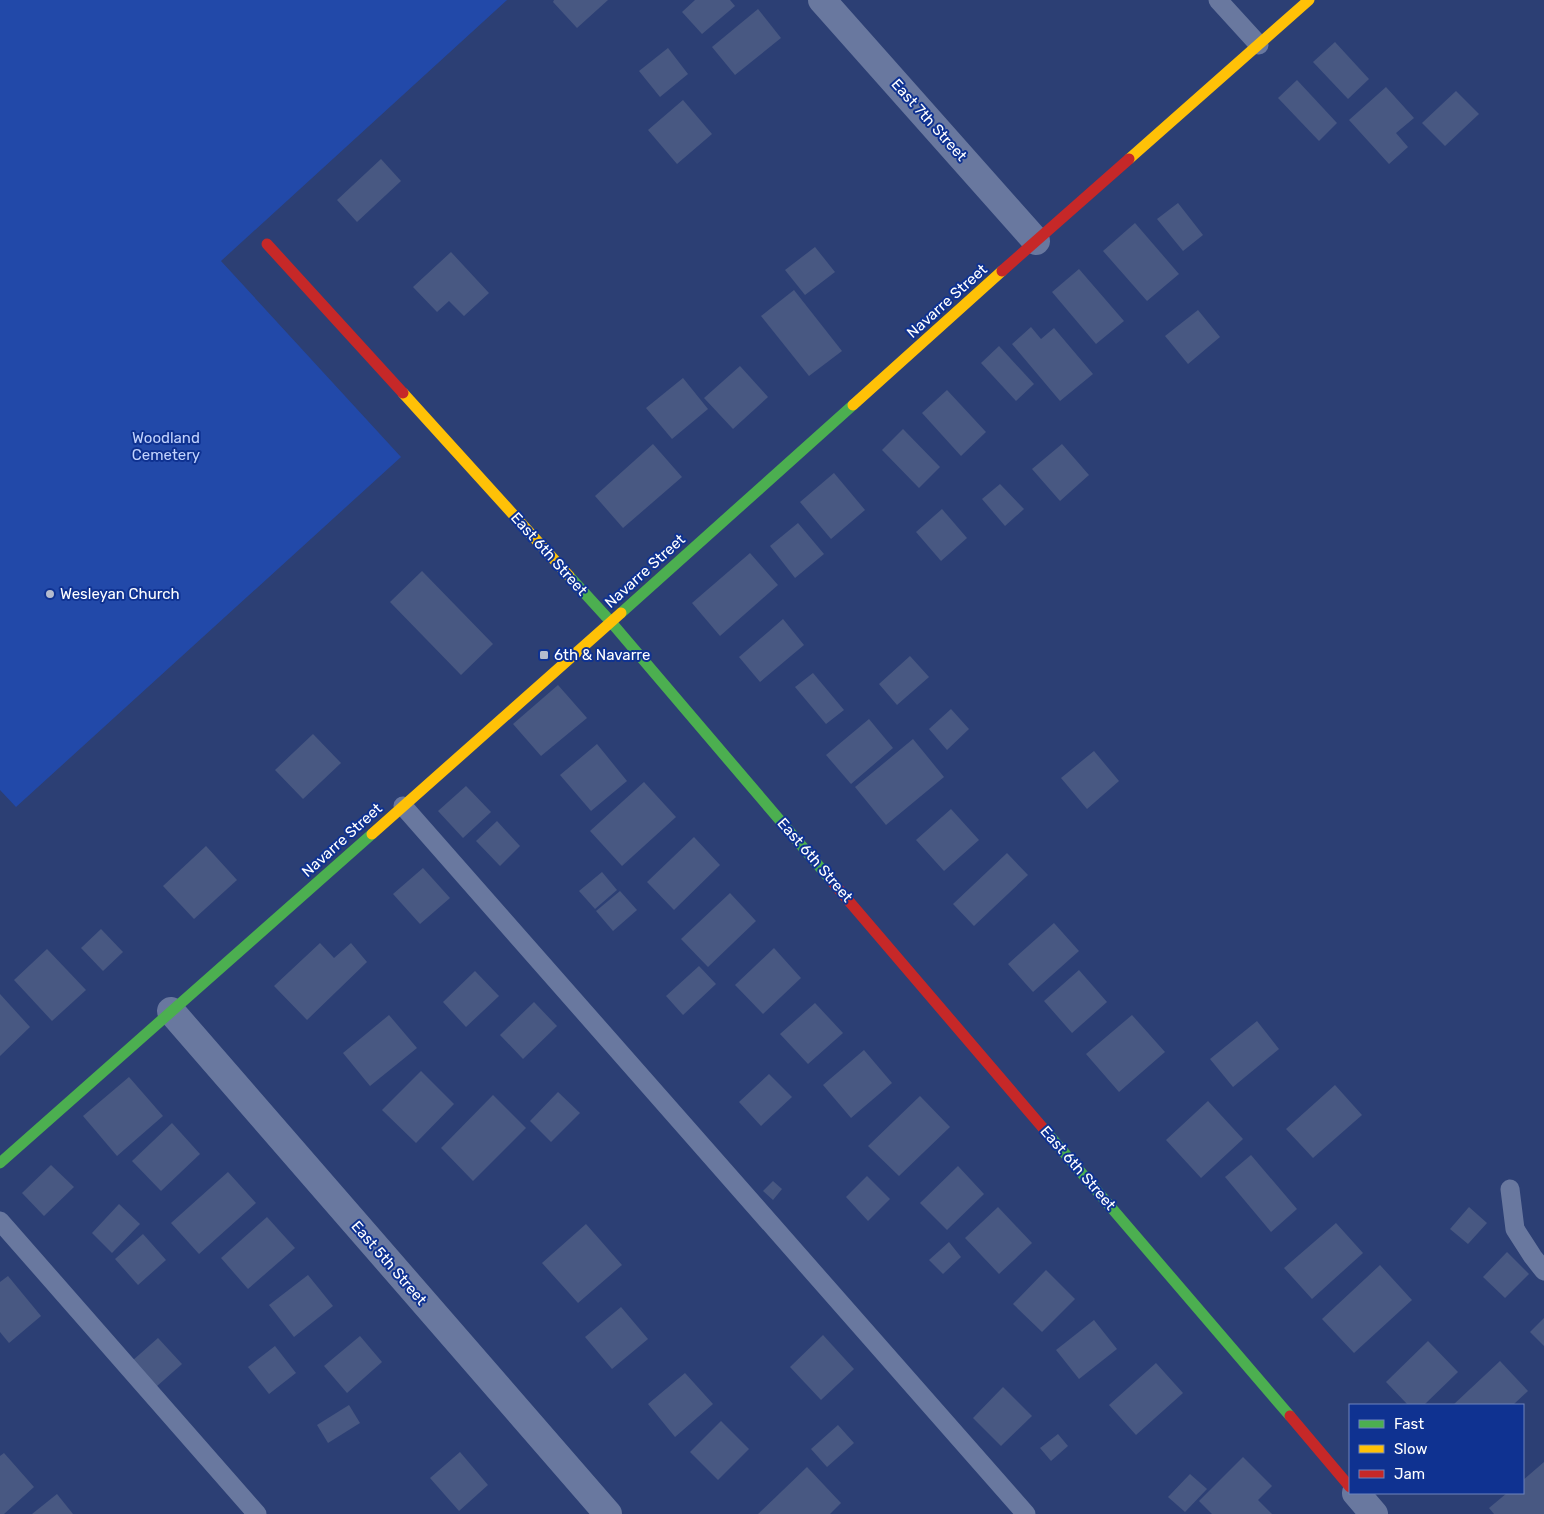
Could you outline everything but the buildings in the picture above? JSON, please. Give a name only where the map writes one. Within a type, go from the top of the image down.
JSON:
[{"type":"street","name":"East 7th Street","points":[[822,0],[1036,241]]},
{"type":"street","name":"Navarre Street","points":[[0,1163],[1309,0]]},
{"type":"street","name":"East 6th Street","points":[[267,244],[611,622],[1349,1485]]},
{"type":"street","name":"East 5th Street","points":[[171,1011],[608,1514]]},
{"type":"street","points":[[1357,1494],[1374,1514]]},
{"type":"lane","points":[[1218,0],[1258,45]]},
{"type":"lane","points":[[402,806],[1026,1514]]},
{"type":"lane","points":[[1510,1189],[1515,1229],[1544,1271]]},
{"type":"lane","points":[[0,1221],[257,1514]]},
{"type":"green space","name":"Woodland Cemetery","points":[[0,0],[507,0],[221,261],[401,457],[16,807],[0,790]]},
{"type":"traffic: fast","points":[[621,613],[853,405]]},
{"type":"traffic: fast","points":[[569,576],[611,622],[830,879]]},
{"type":"traffic: fast","points":[[0,1163],[372,834]]},
{"type":"traffic: fast","points":[[1043,1128],[1290,1416]]},
{"type":"traffic: slow","points":[[1129,159],[1309,0]]},
{"type":"traffic: slow","points":[[853,405],[1002,271]]},
{"type":"traffic: slow","points":[[403,393],[569,576]]},
{"type":"traffic: slow","points":[[372,834],[621,613]]},
{"type":"traffic: jam","points":[[1002,271],[1129,159]]},
{"type":"traffic: jam","points":[[267,244],[403,393]]},
{"type":"traffic: jam","points":[[830,879],[1043,1128]]},
{"type":"traffic: jam","points":[[1290,1416],[1349,1486]]},
{"type":"place","name":"Wesleyan Church","points":[[50,594]]},
{"type":"place","name":"6th & Navarre","points":[[544,655]]}]
